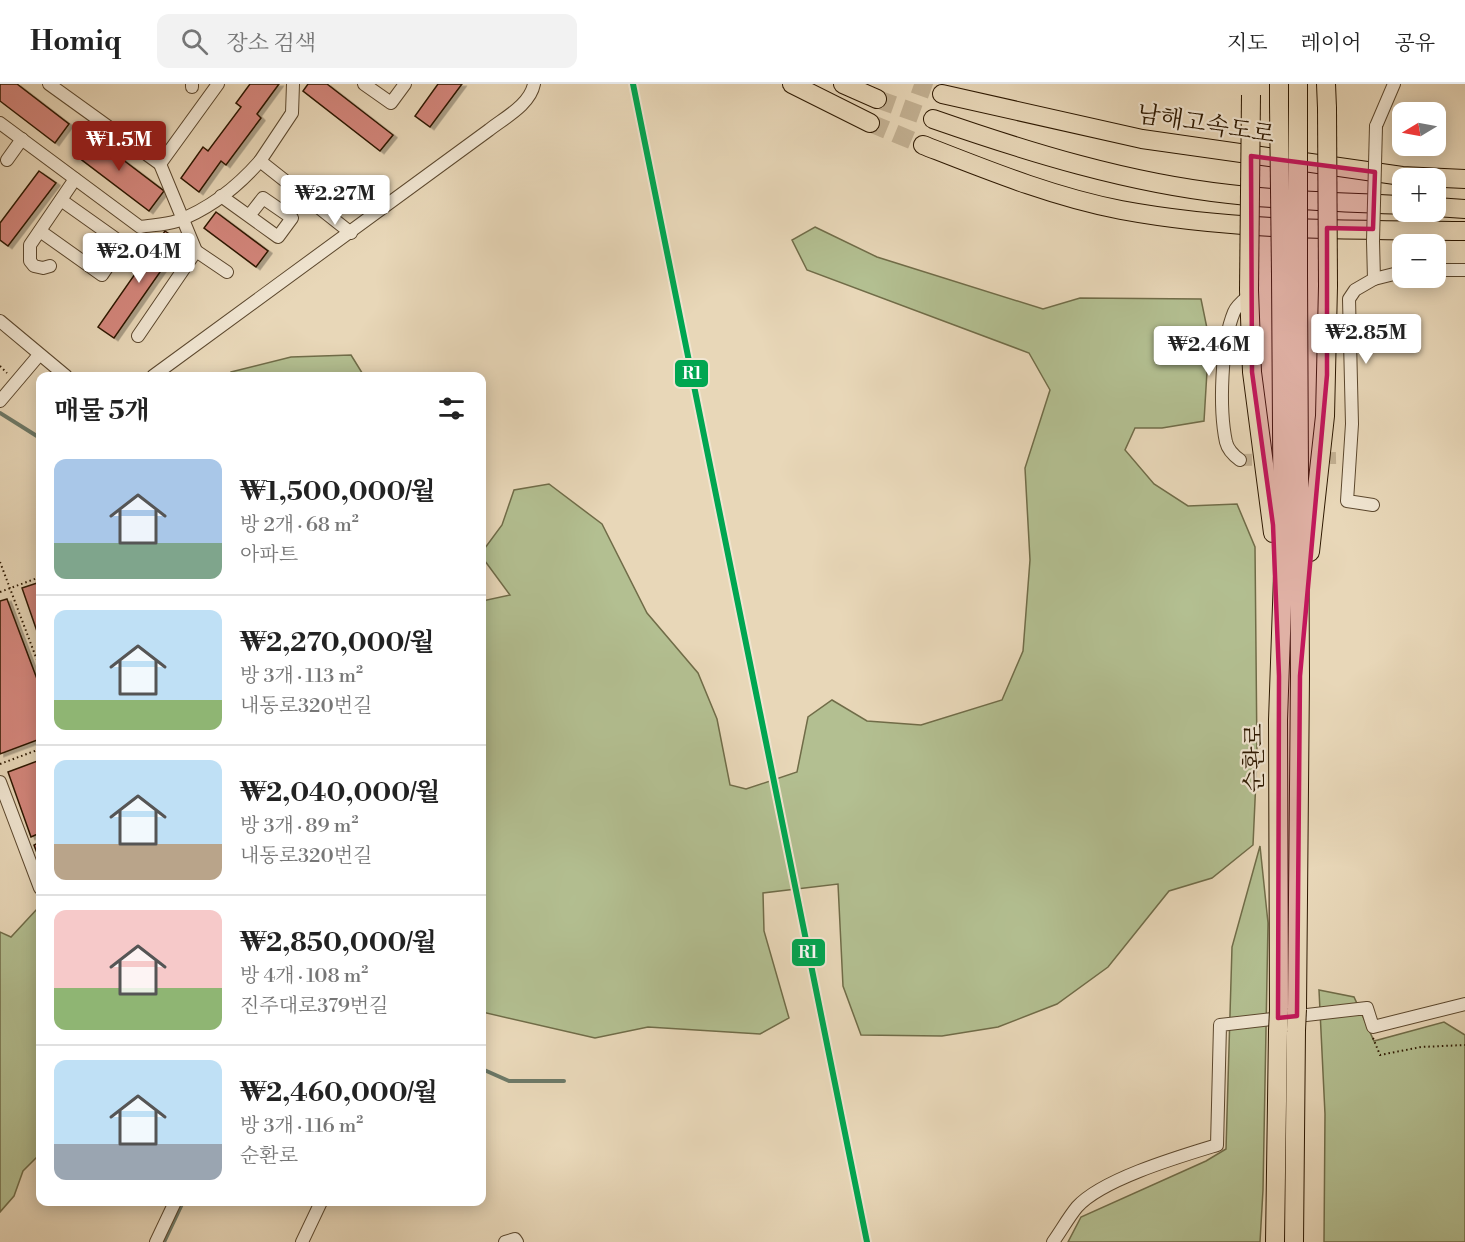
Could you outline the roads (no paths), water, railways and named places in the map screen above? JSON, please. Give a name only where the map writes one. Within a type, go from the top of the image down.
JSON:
[{"type":"highway","points":[[792,84],[870,123]]},
{"type":"highway","points":[[843,84],[877,99]]},
{"type":"highway","points":[[1279,84],[1290,275]]},
{"type":"highway","points":[[1290,275],[1298,84]]},
{"type":"highway","points":[[1251,88],[1249,292],[1252,372],[1273,525],[1279,676]]},
{"type":"highway","points":[[1300,676],[1312,526],[1325,416],[1328,286],[1327,93]]},
{"type":"highway","name":"남해고속도로","points":[[942,94],[1142,139],[1402,176],[1465,179]]},
{"type":"highway","points":[[933,119],[1007,145],[1173,185],[1229,194],[1392,204]]},
{"type":"highway","points":[[923,145],[1008,178],[1120,210],[1217,224],[1465,231]]},
{"type":"highway","points":[[1446,208],[1465,209]]},
{"type":"highway","name":"순환로","points":[[1288,1009],[1279,676],[1290,275]]},
{"type":"highway","name":"순환로","points":[[1275,1242],[1288,1009],[1300,676],[1290,275]]},
{"type":"highway","name":"순환로","points":[[1287,1031],[1294,1242]]},
{"type":"street","points":[[49,84],[160,164],[196,250],[227,272]]},
{"type":"street","points":[[160,164],[218,84]]},
{"type":"street","points":[[0,123],[140,227],[183,218],[237,186],[260,161],[292,113],[293,84]]},
{"type":"street","points":[[364,84],[391,103],[405,84]]},
{"type":"street","points":[[158,372],[520,106],[533,91],[534,84]]},
{"type":"street","points":[[1374,279],[1376,126],[1394,84]]},
{"type":"street","points":[[2,162],[22,139]]},
{"type":"street","points":[[260,161],[351,232]]},
{"type":"street","points":[[50,266],[34,266],[30,261],[30,245],[75,179]]},
{"type":"street","points":[[221,196],[249,216]]},
{"type":"street","points":[[40,231],[102,275],[123,244],[61,200]]},
{"type":"street","points":[[138,336],[196,250]]},
{"type":"street","points":[[1446,270],[1465,270]]},
{"type":"street","points":[[1373,505],[1347,501],[1352,424],[1349,299],[1355,290],[1374,279],[1392,274]]},
{"type":"street","points":[[1240,460],[1231,453],[1226,442],[1223,400],[1226,351],[1234,312],[1249,292]]},
{"type":"street","points":[[0,321],[61,372]]},
{"type":"street","points":[[0,401],[39,356]]},
{"type":"street","points":[[1336,458],[1350,456]]},
{"type":"street","points":[[0,782],[36,877]]},
{"type":"street","points":[[1053,1242],[1078,1206],[1107,1187],[1165,1161],[1217,1145],[1220,1025],[1367,1008],[1373,1027],[1465,1004]]},
{"type":"street","points":[[156,1242],[173,1206]]},
{"type":"street","points":[[302,1242],[319,1206]]},
{"type":"street","points":[[506,1242],[515,1239],[517,1242]]},
{"type":"waterway","points":[[0,413],[36,436]]},
{"type":"waterway","points":[[486,1071],[509,1081],[564,1081]]},
{"type":"waterway","points":[[164,1242],[181,1206]]},
{"type":"tunnel","points":[[914,84],[942,94]]},
{"type":"tunnel","points":[[877,99],[933,119]]},
{"type":"tunnel","points":[[870,123],[923,145]]},
{"type":"tunnel","points":[[1240,460],[1336,458]]}]
